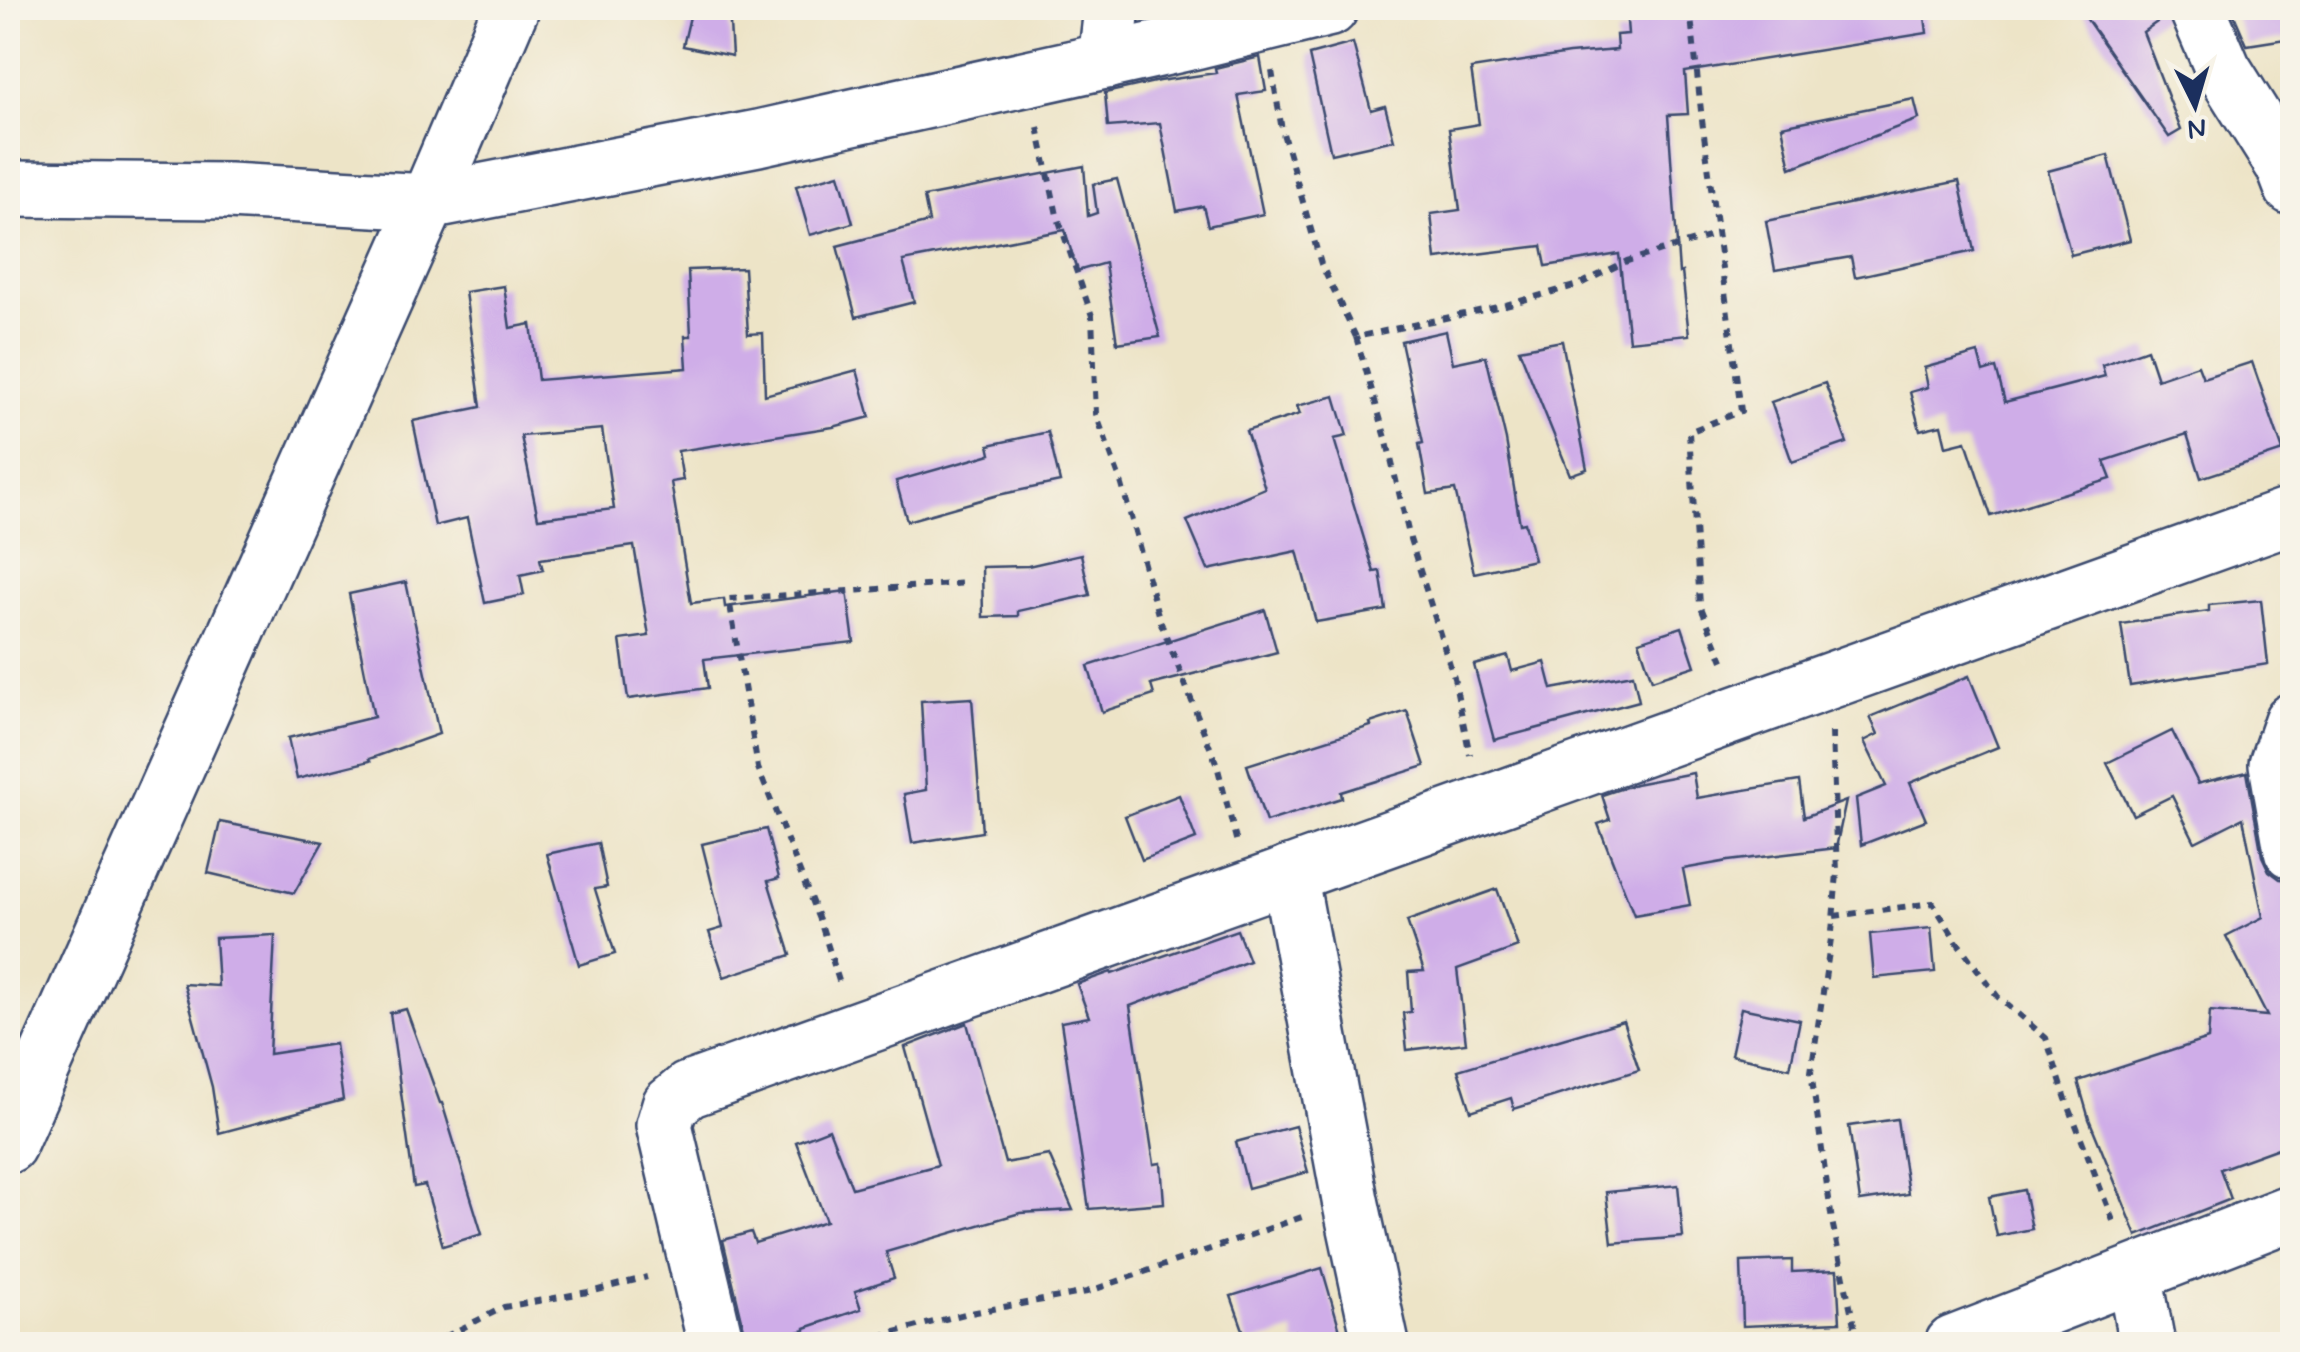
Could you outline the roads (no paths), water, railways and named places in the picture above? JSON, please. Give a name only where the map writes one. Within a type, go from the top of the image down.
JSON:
[{"type":"street","points":[[8,1145],[511,8]]},
{"type":"street","points":[[1106,61],[1112,8]]},
{"type":"street","points":[[8,189],[228,191],[428,202],[758,138],[1330,8]]},
{"type":"street","points":[[2197,8],[2223,68],[2284,166],[2292,186]]},
{"type":"street","points":[[716,1344],[664,1125],[670,1105],[688,1090],[2292,515]]},
{"type":"street","points":[[2292,721],[2277,764],[2292,850]]},
{"type":"street","points":[[1268,881],[1350,1200],[1381,1344]]},
{"type":"street","points":[[1953,1344],[2292,1212]]},
{"type":"street","points":[[2134,1274],[2147,1344]]}]
